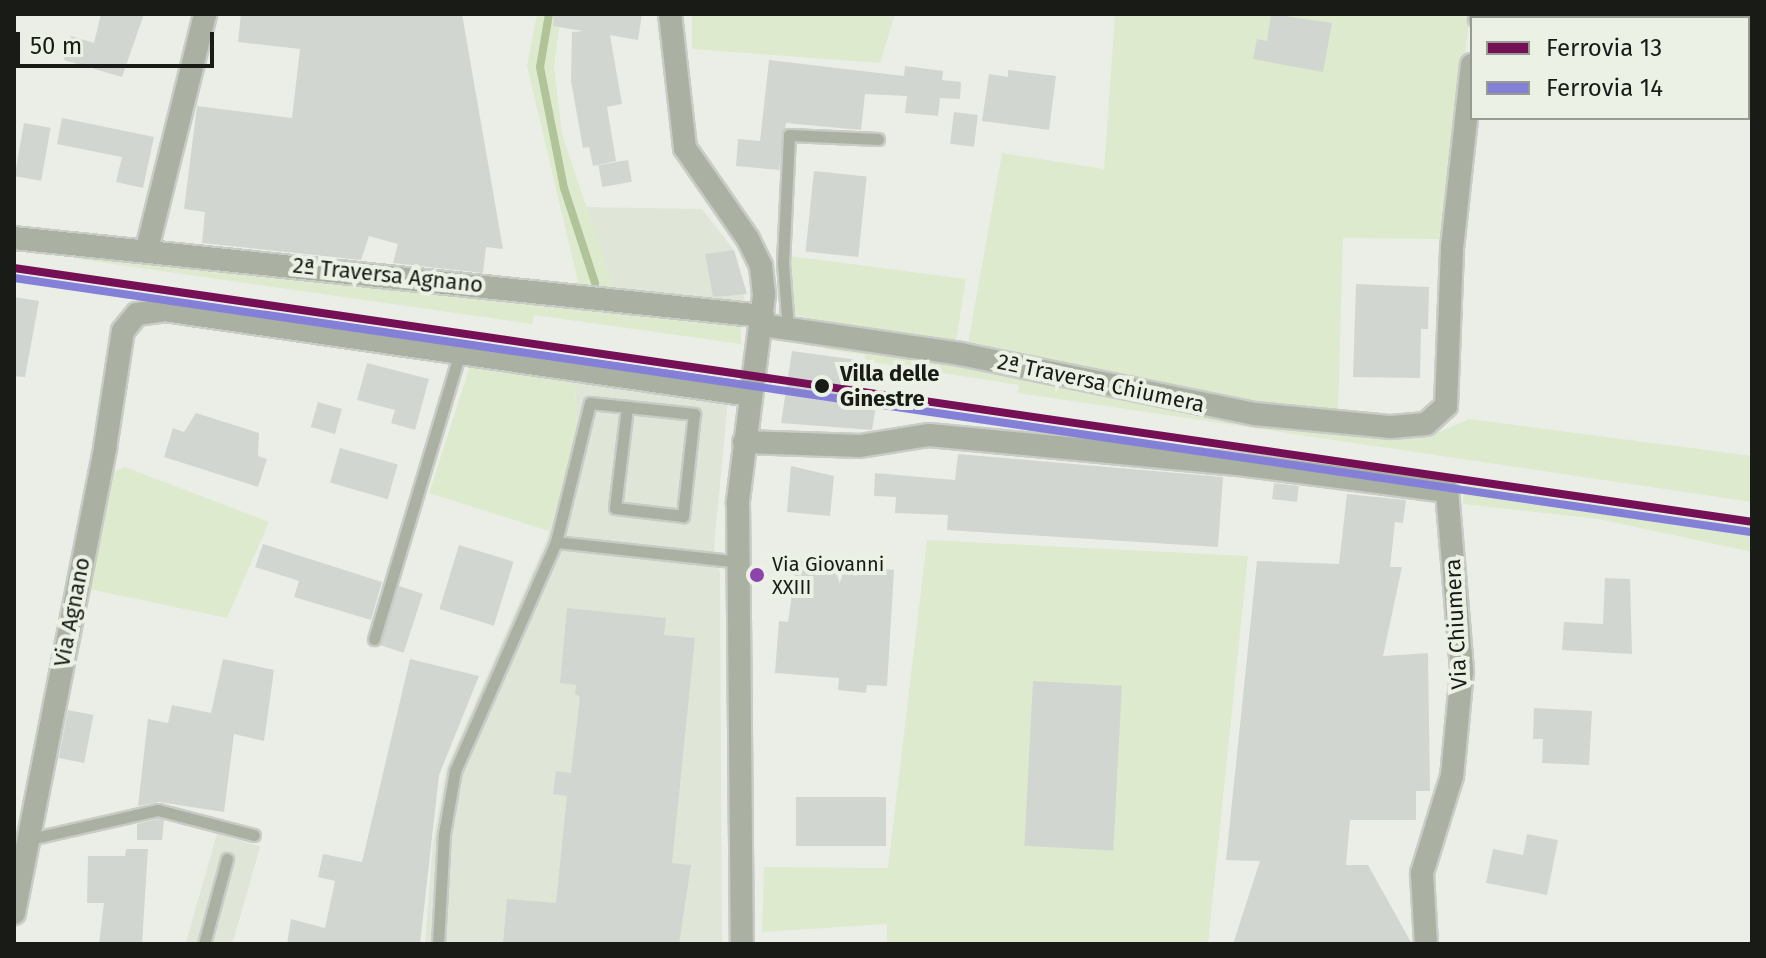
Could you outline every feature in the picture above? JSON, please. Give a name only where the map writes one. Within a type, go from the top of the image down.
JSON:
[{"type":"street","points":[[147,249],[205,14]]},
{"type":"street","points":[[670,14],[685,148],[761,266],[762,321],[738,502],[742,944]]},
{"type":"street","name":"2ª Traversa Chiumera","points":[[762,321],[788,329],[960,354],[1255,414],[1391,427],[1439,417],[1446,406],[1452,248],[1470,83]]},
{"type":"street","name":"2ª Traversa Agnano","points":[[14,238],[147,249],[762,321]]},
{"type":"street","name":"Via Agnano","points":[[14,913],[123,331],[137,314],[164,310],[460,353]]},
{"type":"street","points":[[460,353],[750,395]]},
{"type":"street","name":"Via Chiumera","points":[[744,442],[860,446],[929,435],[1254,466],[1447,491],[1462,671],[1452,776],[1422,873],[1426,944]]},
{"type":"lane","points":[[788,329],[783,263],[789,135],[878,139]]},
{"type":"lane","points":[[374,639],[460,353]]},
{"type":"lane","points":[[438,944],[444,834],[455,771],[556,542],[590,403],[694,414],[683,516],[615,508],[627,407]]},
{"type":"lane","points":[[556,542],[740,562]]},
{"type":"lane","points":[[30,839],[158,810],[254,835]]},
{"type":"lane","points":[[204,944],[227,859]]},
{"type":"shaded area","points":[[584,207],[702,209],[734,250],[746,305],[614,290]]},
{"type":"shaded area","points":[[575,379],[728,401],[714,546],[720,574],[722,944],[425,944],[433,842],[446,769],[546,541],[577,441]]},
{"type":"shaded area","points":[[217,834],[260,846],[232,944],[186,943]]},
{"type":"green space","points":[[537,14],[561,14],[554,66],[562,134],[614,290],[579,286],[527,66]]},
{"type":"green space","points":[[692,14],[895,14],[880,63],[692,49]]},
{"type":"green space","points":[[1115,14],[1470,14],[1442,239],[1343,238],[1338,414],[1247,406],[967,349],[1002,153],[1104,169]]},
{"type":"green space","points":[[78,251],[741,321],[741,344],[534,315],[532,324],[78,259]]},
{"type":"green space","points":[[790,256],[966,279],[955,347],[794,315]]},
{"type":"green space","points":[[826,342],[1395,437],[1439,432],[1469,419],[1752,456],[1752,502],[1018,393],[1019,385],[865,361],[865,355],[825,349]]},
{"type":"green space","points":[[471,363],[575,379],[577,441],[549,531],[429,493]]},
{"type":"green space","points":[[125,467],[269,522],[227,618],[89,589],[112,472]]},
{"type":"green space","points":[[1464,485],[1752,527],[1752,552],[1598,519],[1463,504]]},
{"type":"green space","points":[[927,540],[1248,556],[1208,944],[887,944],[887,924],[762,932],[764,867],[888,868]]},
{"type":"building","points":[[101,14],[144,14],[122,77],[64,60],[71,36],[94,43]]},
{"type":"building","points":[[241,14],[462,14],[503,249],[486,247],[483,273],[393,263],[398,244],[369,236],[361,260],[202,243],[205,212],[184,209],[197,106],[292,118],[300,49],[238,42]]},
{"type":"building","points":[[554,14],[642,14],[638,40],[610,35],[622,104],[607,107],[616,161],[593,166],[589,147],[583,148],[571,81],[572,32],[583,31],[553,26]]},
{"type":"building","points":[[1271,14],[1332,23],[1323,72],[1253,59],[1257,39],[1267,41]]},
{"type":"building","points":[[769,60],[904,76],[905,66],[943,71],[942,80],[961,82],[960,99],[940,98],[938,116],[905,113],[907,96],[865,94],[861,130],[786,123],[779,170],[736,166],[738,139],[760,141]]},
{"type":"building","points":[[1008,70],[1056,76],[1049,130],[982,121],[989,74],[1008,77]]},
{"type":"building","points":[[954,112],[978,115],[974,147],[950,144]]},
{"type":"building","points":[[62,118],[154,137],[143,188],[116,182],[122,157],[57,144]]},
{"type":"building","points":[[24,123],[51,128],[41,181],[15,176]]},
{"type":"building","points":[[628,160],[632,182],[602,187],[598,165]]},
{"type":"building","points":[[814,171],[867,177],[858,257],[806,252]]},
{"type":"building","points":[[734,250],[747,294],[713,297],[705,254]]},
{"type":"building","points":[[1356,284],[1429,287],[1428,329],[1421,329],[1420,378],[1353,377]]},
{"type":"building","points":[[14,297],[39,301],[25,377],[14,376]]},
{"type":"building","points":[[792,351],[865,361],[859,403],[876,405],[872,430],[781,423]]},
{"type":"building","points":[[367,363],[429,379],[415,430],[391,423],[395,410],[357,400]]},
{"type":"building","points":[[318,402],[342,409],[335,434],[311,427]]},
{"type":"building","points":[[196,413],[259,433],[258,456],[267,459],[258,487],[164,457],[173,428],[184,432]]},
{"type":"building","points":[[340,448],[398,465],[388,499],[330,483]]},
{"type":"building","points":[[958,454],[1223,477],[1218,547],[947,530],[948,515],[895,513],[896,497],[874,496],[875,473],[955,480]]},
{"type":"building","points":[[791,466],[834,476],[830,516],[787,512]]},
{"type":"building","points":[[1274,483],[1299,486],[1297,502],[1272,499]]},
{"type":"building","points":[[1347,494],[1406,500],[1403,523],[1395,522],[1390,567],[1402,567],[1383,656],[1428,653],[1430,791],[1416,791],[1416,820],[1350,820],[1346,865],[1368,865],[1412,944],[1233,944],[1260,861],[1226,860],[1257,561],[1339,564]]},
{"type":"building","points":[[263,544],[382,582],[371,620],[294,597],[299,581],[255,567]]},
{"type":"building","points":[[459,545],[514,562],[494,626],[439,609]]},
{"type":"building","points":[[797,560],[894,570],[887,686],[867,685],[866,693],[838,690],[839,678],[775,673],[779,621],[788,622]]},
{"type":"building","points":[[1605,578],[1630,579],[1632,654],[1562,650],[1564,622],[1603,624]]},
{"type":"building","points":[[399,586],[423,594],[404,653],[380,645]]},
{"type":"building","points":[[567,608],[666,618],[664,635],[695,638],[672,863],[691,865],[679,944],[503,944],[507,899],[556,903],[567,796],[553,794],[556,771],[571,773],[580,697],[575,694],[576,685],[560,683]]},
{"type":"building","points":[[223,659],[274,670],[264,741],[234,734],[224,812],[159,802],[138,806],[148,719],[168,723],[172,705],[211,713]]},
{"type":"building","points":[[410,659],[479,676],[439,775],[420,944],[287,944],[291,919],[325,928],[335,881],[318,877],[323,854],[362,862]]},
{"type":"building","points":[[1033,681],[1122,686],[1113,850],[1024,846]]},
{"type":"building","points":[[1534,708],[1592,711],[1589,765],[1542,763],[1543,739],[1533,739]]},
{"type":"building","points":[[68,710],[94,715],[84,763],[59,758]]},
{"type":"building","points":[[796,797],[886,797],[886,846],[796,846]]},
{"type":"building","points":[[164,820],[162,840],[137,840],[137,824]]},
{"type":"building","points":[[1527,834],[1558,840],[1547,895],[1486,883],[1493,849],[1523,855]]},
{"type":"building","points":[[126,849],[148,849],[142,944],[99,944],[104,903],[87,903],[88,856],[125,856]]},
{"type":"waterway","points":[[549,14],[540,67],[564,188],[595,283]]},
{"type":"rail line","name":"13","points":[[14,268],[1752,522]]},
{"type":"rail line","name":"14","points":[[14,278],[1751,532]]},
{"type":"place","name":"Villa delle Ginestre","points":[[822,386]]},
{"type":"place","name":"Via Giovanni XXIII","points":[[757,575]]}]
